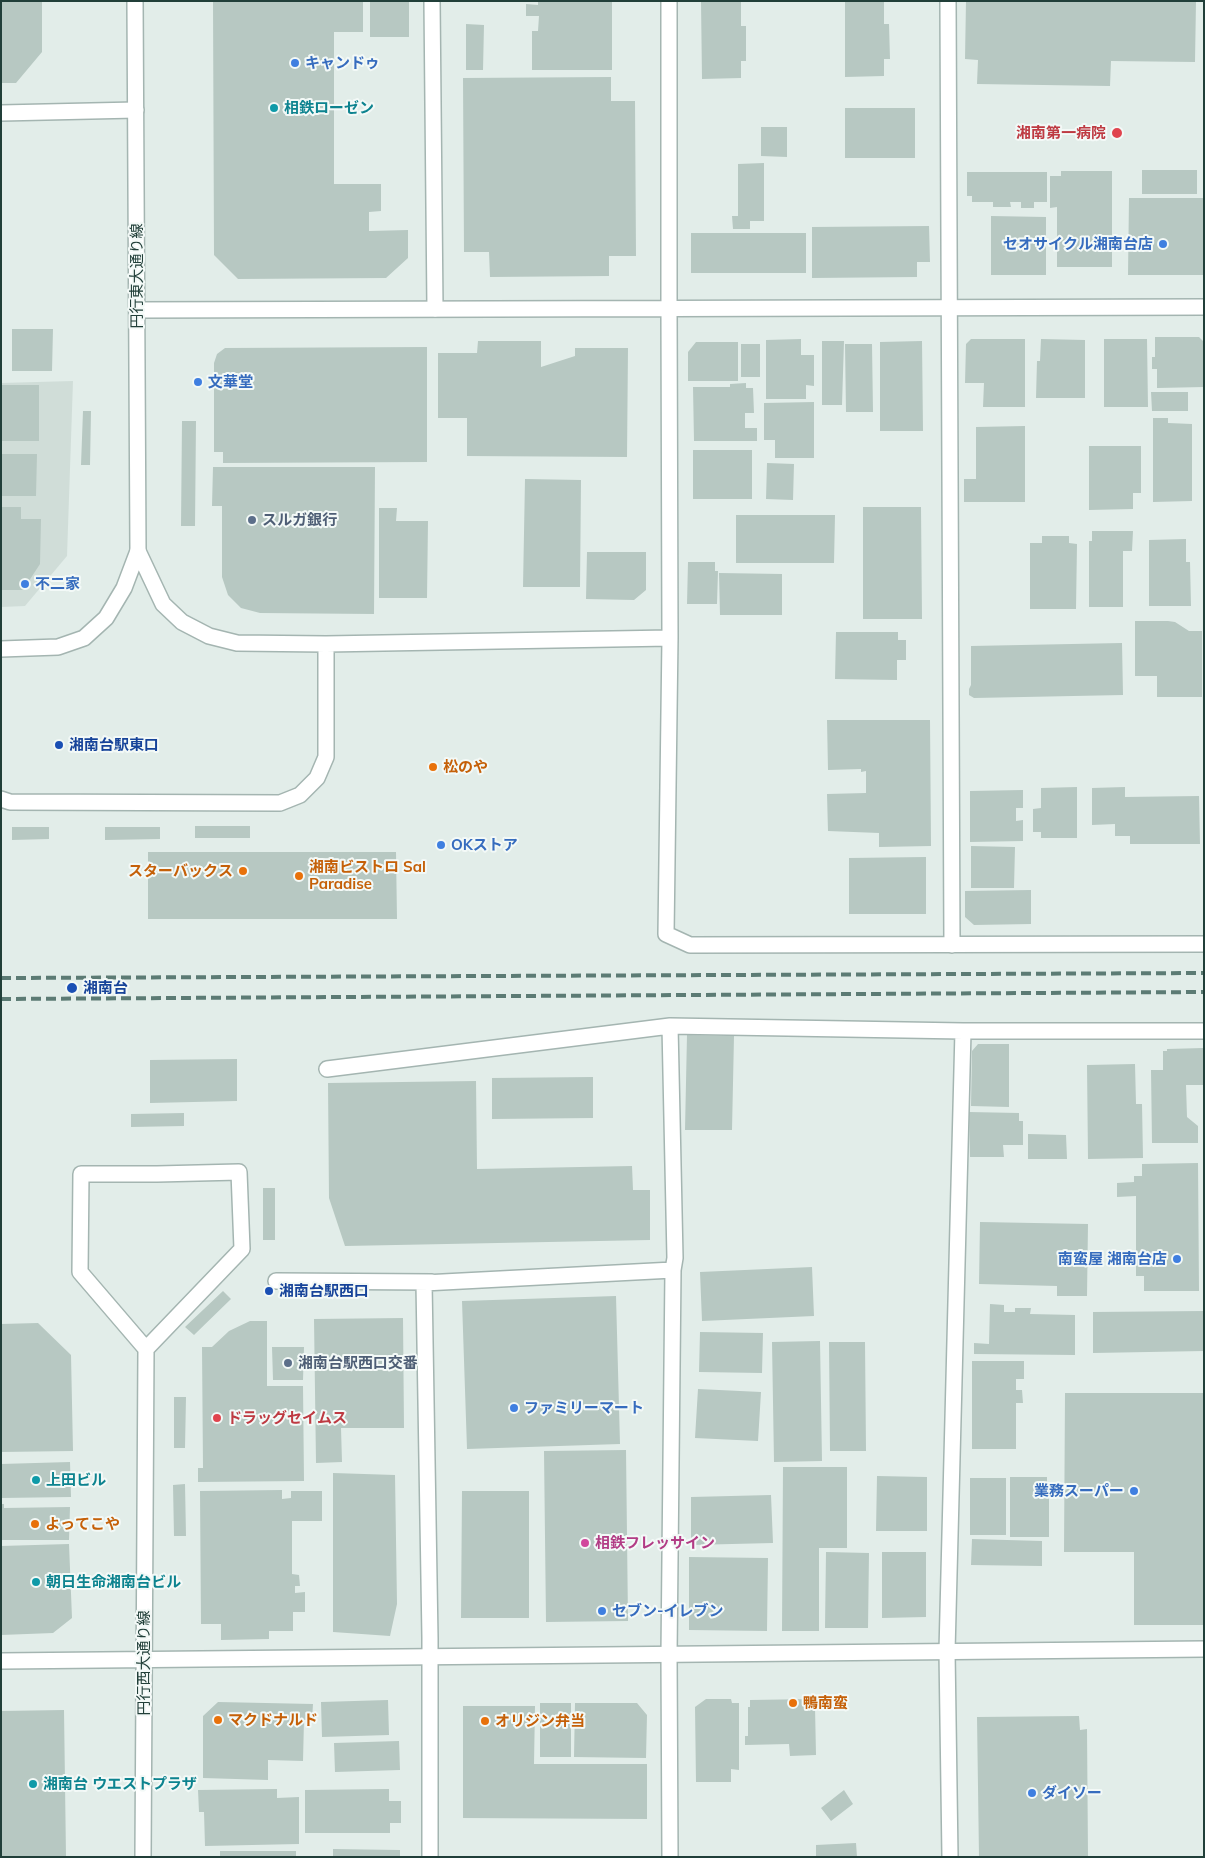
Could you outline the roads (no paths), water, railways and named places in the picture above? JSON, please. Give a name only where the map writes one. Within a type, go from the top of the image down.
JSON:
[{"type":"street","name":"円行東大通り線","points":[[135,1],[138,551]]},
{"type":"street","points":[[432,1],[435,309]]},
{"type":"street","points":[[669,1],[670,638],[666,934],[690,945],[1204,944]]},
{"type":"street","points":[[948,1],[952,945]]},
{"type":"street","points":[[1,113],[136,110]]},
{"type":"street","points":[[137,310],[1204,307]]},
{"type":"street","points":[[138,551],[163,604],[182,622],[209,636],[237,643],[326,644],[670,638]]},
{"type":"street","points":[[1,649],[58,646],[84,638],[106,618],[124,588],[138,551]]},
{"type":"street","points":[[1,799],[10,802],[280,803],[300,795],[317,778],[326,757],[326,644]]},
{"type":"street","points":[[670,1026],[675,1258],[673,1270],[669,1654],[670,1857]]},
{"type":"street","points":[[328,1069],[670,1026],[963,1031],[1204,1031]]},
{"type":"street","points":[[950,1857],[947,1651],[963,1031]]},
{"type":"street","points":[[239,1172],[242,1249],[146,1349],[80,1272],[81,1174],[239,1172]]},
{"type":"street","points":[[430,1857],[430,1657],[424,1283],[673,1270]]},
{"type":"street","points":[[276,1281],[434,1282]]},
{"type":"street","name":"円行西大通り線","points":[[143,1857],[146,1349]]},
{"type":"street","points":[[1,1660],[1204,1649]]},
{"type":"railway","points":[[1,978],[1204,973]]},
{"type":"railway","points":[[1,999],[1204,992]]},
{"type":"place","name":"キャンドゥ","points":[[295,63]]},
{"type":"place","name":"相鉄ローゼン","points":[[274,108]]},
{"type":"place","name":"湘南第一病院","points":[[1117,133]]},
{"type":"place","name":"セオサイクル湘南台店","points":[[1163,244]]},
{"type":"place","name":"文華堂","points":[[198,382]]},
{"type":"place","name":"スルガ銀行","points":[[252,520]]},
{"type":"place","name":"不二家","points":[[25,584]]},
{"type":"place","name":"湘南台駅東口","points":[[59,745]]},
{"type":"place","name":"松のや","points":[[433,767]]},
{"type":"place","name":"OKストア","points":[[441,845]]},
{"type":"place","name":"スターバックス","points":[[243,871]]},
{"type":"place","name":"湘南ビストロ Sal Paradise","points":[[299,876]]},
{"type":"place","name":"湘南台","points":[[72,988]]},
{"type":"place","name":"南蛮屋 湘南台店","points":[[1177,1259]]},
{"type":"place","name":"湘南台駅西口","points":[[269,1291]]},
{"type":"place","name":"湘南台駅西口交番","points":[[288,1363]]},
{"type":"place","name":"ファミリーマート","points":[[514,1408]]},
{"type":"place","name":"ドラッグセイムス","points":[[217,1418]]},
{"type":"place","name":"上田ビル","points":[[36,1480]]},
{"type":"place","name":"業務スーパー","points":[[1134,1491]]},
{"type":"place","name":"よってこや","points":[[35,1524]]},
{"type":"place","name":"相鉄フレッサイン","points":[[585,1543]]},
{"type":"place","name":"朝日生命湘南台ビル","points":[[36,1582]]},
{"type":"place","name":"セブン-イレブン","points":[[602,1611]]},
{"type":"place","name":"鴨南蛮","points":[[793,1703]]},
{"type":"place","name":"マクドナルド","points":[[218,1720]]},
{"type":"place","name":"オリジン弁当","points":[[485,1721]]},
{"type":"place","name":"湘南台 ウエストプラザ","points":[[33,1784]]},
{"type":"place","name":"ダイソー","points":[[1032,1793]]}]
